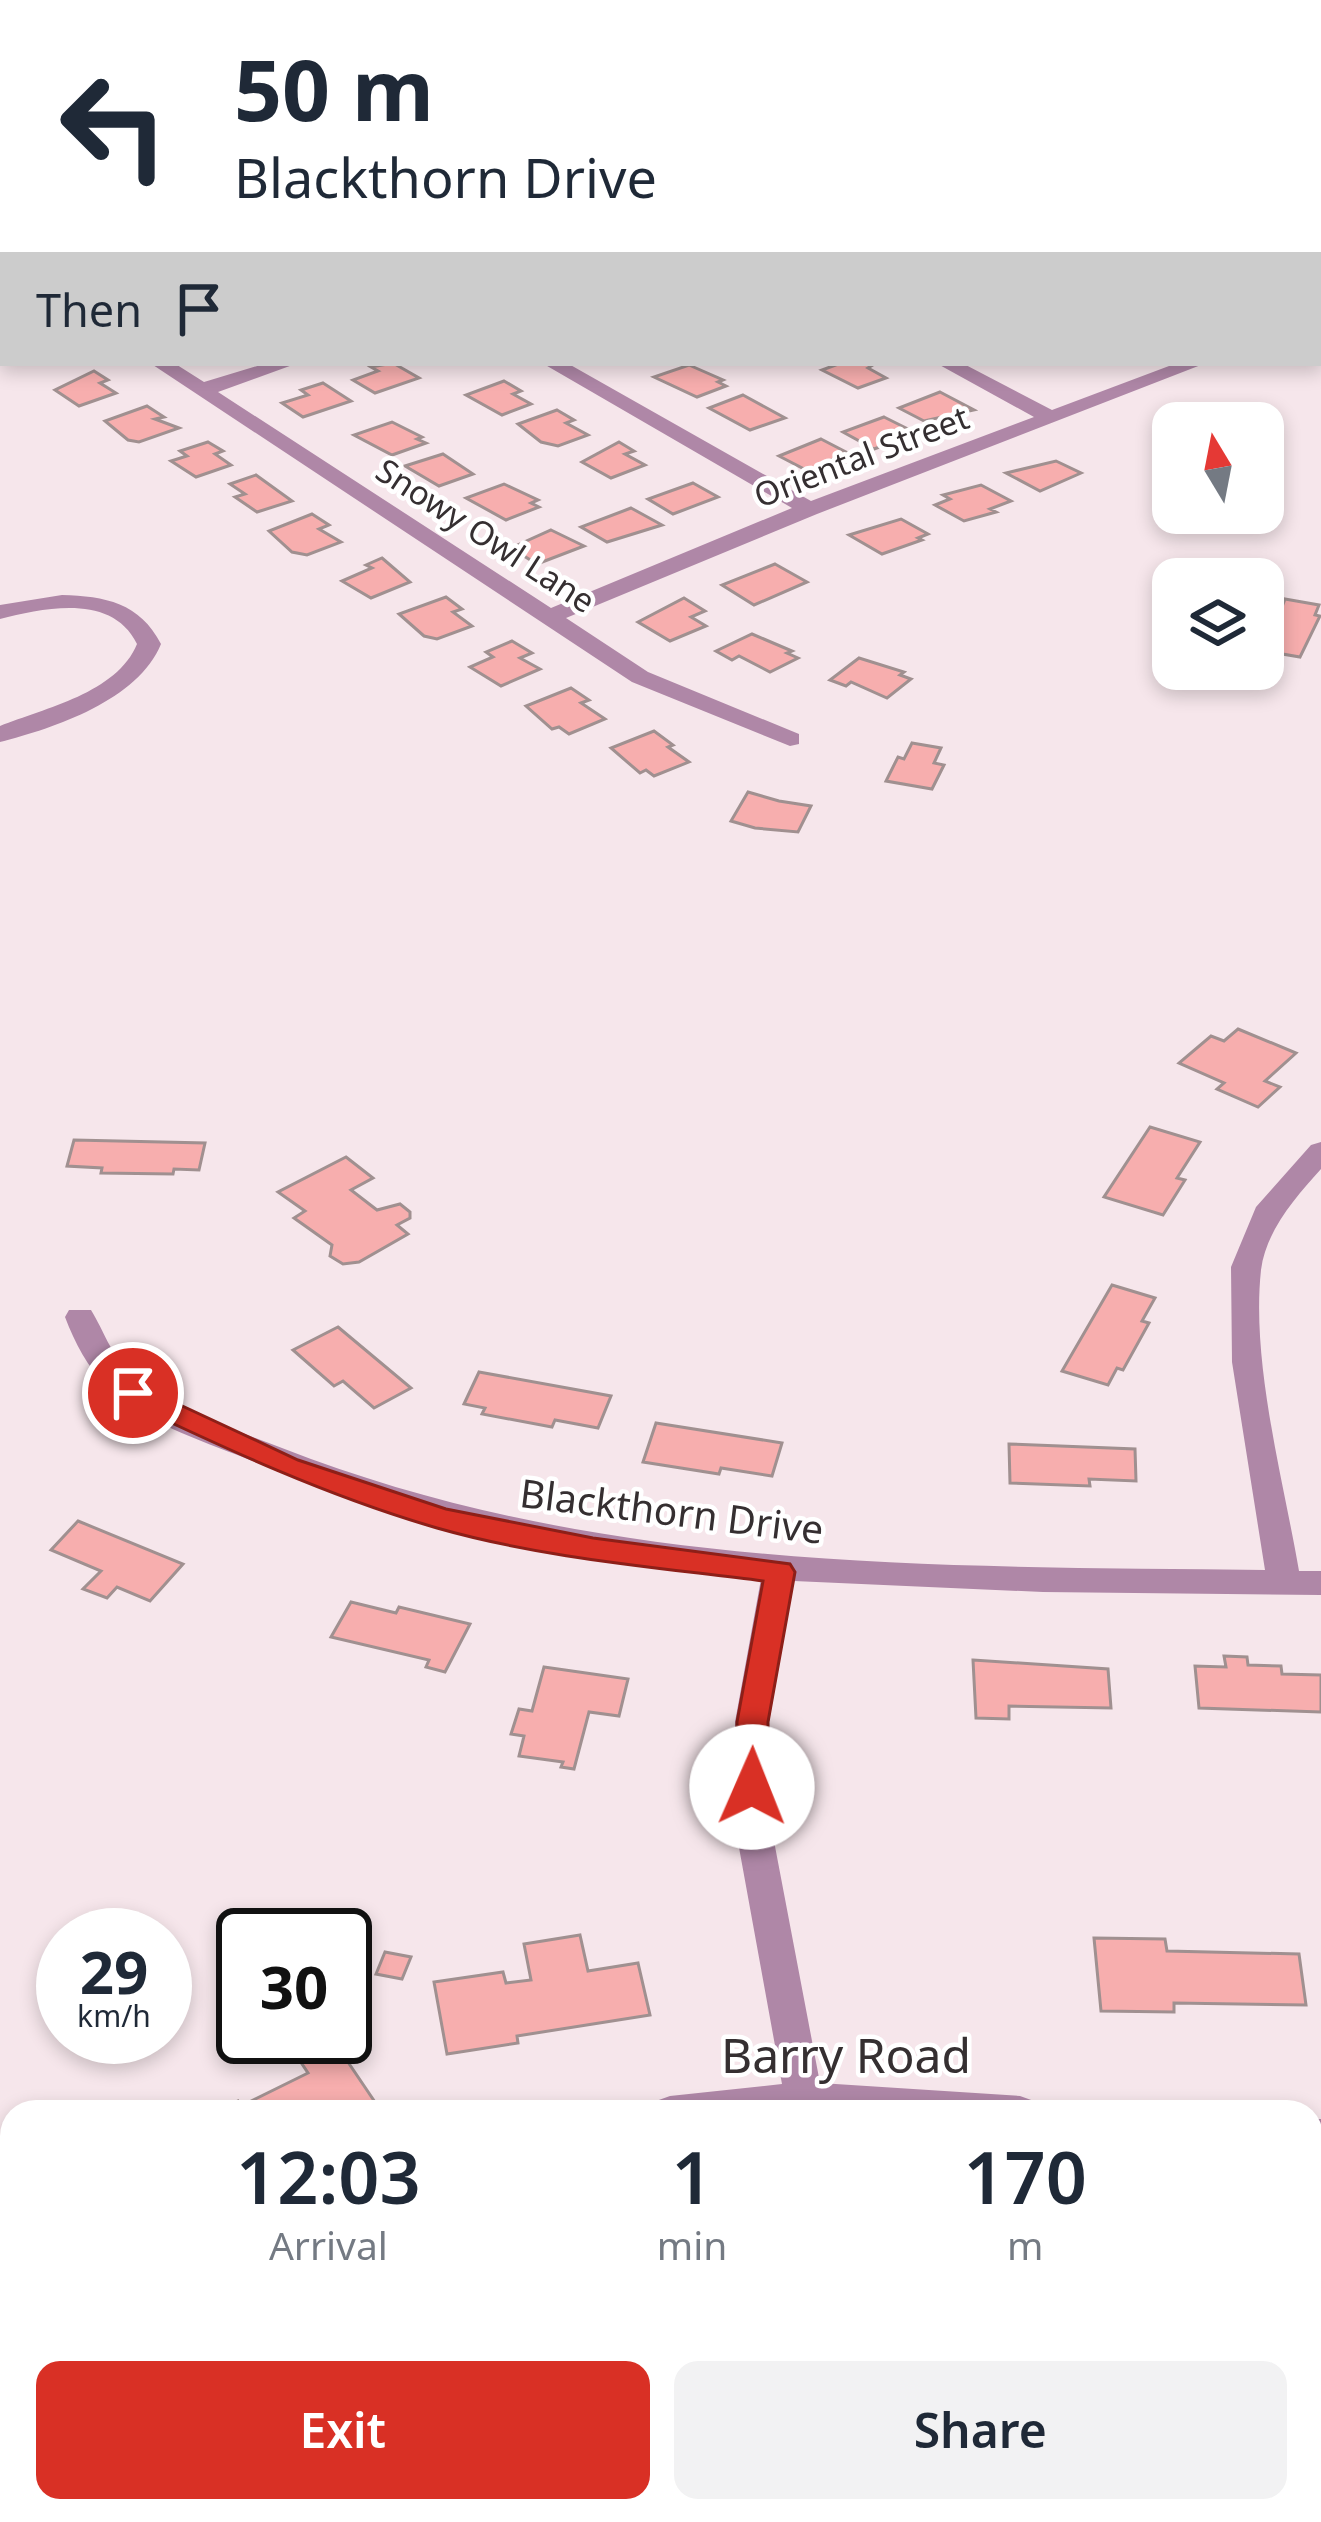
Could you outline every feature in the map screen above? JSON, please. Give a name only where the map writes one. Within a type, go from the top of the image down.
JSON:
[{"type":"street","name":"Snowy Owl Lane","points":[[165,366],[640,676],[790,739]]},
{"type":"street","points":[[201,390],[278,366]]},
{"type":"street","points":[[557,366],[809,509]]},
{"type":"street","points":[[952,366],[1052,418]]},
{"type":"street","name":"Oriental Street","points":[[552,616],[809,509],[1188,366]]},
{"type":"street","points":[[0,612],[49,602],[107,608],[137,623],[149,644],[140,667],[122,681],[0,735]]},
{"type":"street","points":[[1284,1582],[1248,1363],[1246,1267],[1271,1208],[1321,1150]]},
{"type":"street","name":"Blackthorn Drive","points":[[80,1317],[90,1347],[113,1378],[133,1393],[288,1467],[443,1519],[593,1549],[779,1572],[1321,1583]]},
{"type":"street","points":[[779,1572],[752,1722],[752,1820],[804,2100]]},
{"type":"building","points":[[398,366],[419,378],[375,393],[353,380],[378,371],[371,367]]},
{"type":"building","points":[[691,366],[723,380],[718,382],[726,386],[697,397],[654,377]]},
{"type":"building","points":[[871,366],[868,368],[886,378],[858,388],[822,370]]},
{"type":"building","points":[[94,371],[108,380],[100,383],[116,393],[79,406],[55,390]]},
{"type":"building","points":[[504,381],[521,391],[513,394],[531,404],[502,415],[466,395]]},
{"type":"building","points":[[323,383],[351,401],[303,417],[282,403],[308,395],[301,390]]},
{"type":"building","points":[[940,392],[974,410],[924,421],[899,408]]},
{"type":"building","points":[[743,395],[785,418],[750,430],[709,408]]},
{"type":"building","points":[[147,406],[164,417],[155,419],[179,428],[139,442],[128,440],[105,421]]},
{"type":"building","points":[[557,410],[574,420],[566,423],[588,435],[558,446],[541,442],[518,424]]},
{"type":"building","points":[[884,417],[908,429],[885,438],[893,442],[874,449],[843,432]]},
{"type":"building","points":[[392,422],[426,443],[392,455],[354,435]]},
{"type":"building","points":[[821,439],[846,452],[810,472],[779,456]]},
{"type":"building","points":[[208,442],[223,451],[215,454],[231,465],[196,477],[171,461],[187,456],[180,451]]},
{"type":"building","points":[[619,442],[634,451],[625,454],[645,465],[611,478],[582,462]]},
{"type":"building","points":[[443,454],[473,474],[439,486],[405,466]]},
{"type":"building","points":[[1056,461],[1081,473],[1040,491],[1006,473]]},
{"type":"building","points":[[256,475],[292,501],[257,512],[235,497],[245,494],[230,484]]},
{"type":"building","points":[[693,483],[718,497],[673,514],[648,499]]},
{"type":"building","points":[[504,484],[538,500],[531,503],[539,507],[506,520],[466,498]]},
{"type":"building","points":[[981,485],[1011,501],[990,509],[996,512],[964,521],[935,505],[950,499],[943,495]]},
{"type":"building","points":[[631,508],[662,525],[607,542],[581,527]]},
{"type":"building","points":[[312,514],[329,525],[319,529],[341,542],[307,555],[292,552],[269,531]]},
{"type":"building","points":[[901,519],[928,534],[882,554],[849,535]]},
{"type":"building","points":[[551,530],[584,546],[537,564],[511,548]]},
{"type":"building","points":[[382,558],[410,582],[371,598],[342,581],[372,568],[366,565]]},
{"type":"building","points":[[775,564],[807,582],[754,605],[722,585]]},
{"type":"building","points":[[446,597],[462,609],[453,612],[472,626],[437,639],[424,636],[399,614]]},
{"type":"building","points":[[684,598],[705,611],[691,617],[706,626],[670,641],[638,622]]},
{"type":"building","points":[[1284,602],[1319,605],[1315,615],[1320,616],[1300,657],[1284,654]]},
{"type":"building","points":[[752,634],[798,658],[770,672],[739,656],[732,660],[716,651]]},
{"type":"building","points":[[512,641],[532,653],[520,658],[540,669],[501,686],[470,667],[493,657],[486,652]]},
{"type":"building","points":[[859,658],[904,672],[900,675],[911,679],[887,698],[851,682],[846,686],[830,680]]},
{"type":"building","points":[[571,688],[589,700],[581,703],[605,719],[569,734],[559,727],[552,729],[526,706]]},
{"type":"building","points":[[654,731],[689,762],[654,776],[646,770],[640,773],[611,748]]},
{"type":"building","points":[[912,743],[941,748],[934,763],[944,765],[932,789],[886,781],[898,757],[904,759]]},
{"type":"building","points":[[748,792],[811,806],[798,832],[755,828],[731,821]]},
{"type":"building","points":[[1238,1029],[1296,1053],[1265,1081],[1280,1087],[1258,1107],[1217,1089],[1224,1083],[1179,1063],[1211,1036],[1224,1041]]},
{"type":"building","points":[[1150,1127],[1200,1142],[1177,1178],[1185,1180],[1163,1215],[1104,1197]]},
{"type":"building","points":[[74,1140],[205,1143],[199,1170],[101,1173],[102,1168],[67,1166]]},
{"type":"building","points":[[346,1157],[373,1178],[351,1190],[377,1210],[400,1204],[410,1218],[397,1225],[408,1234],[359,1262],[343,1264],[330,1256],[332,1245],[294,1218],[305,1211],[278,1192]]},
{"type":"building","points":[[1112,1285],[1155,1298],[1142,1321],[1149,1323],[1123,1370],[1117,1368],[1108,1385],[1062,1371]]},
{"type":"building","points":[[338,1327],[411,1388],[374,1408],[343,1381],[334,1386],[293,1350]]},
{"type":"building","points":[[479,1372],[611,1396],[598,1428],[555,1420],[552,1427],[482,1414],[485,1408],[464,1404]]},
{"type":"building","points":[[656,1423],[782,1443],[772,1476],[721,1468],[719,1474],[643,1462]]},
{"type":"building","points":[[1009,1444],[1135,1449],[1136,1481],[1089,1479],[1090,1486],[1010,1483]]},
{"type":"building","points":[[78,1521],[183,1564],[150,1601],[117,1587],[107,1598],[83,1589],[101,1571],[51,1550]]},
{"type":"building","points":[[351,1602],[396,1613],[399,1607],[470,1624],[445,1672],[426,1667],[429,1660],[331,1637]]},
{"type":"building","points":[[1224,1656],[1247,1657],[1248,1665],[1281,1666],[1282,1674],[1321,1675],[1321,1712],[1199,1708],[1195,1666],[1226,1667]]},
{"type":"building","points":[[973,1660],[1108,1669],[1111,1708],[1009,1706],[1009,1719],[976,1718]]},
{"type":"building","points":[[544,1667],[628,1679],[619,1716],[589,1712],[574,1769],[561,1767],[563,1762],[519,1756],[524,1736],[511,1734],[519,1709],[532,1711]]},
{"type":"building","points":[[580,1935],[588,1971],[638,1963],[650,2015],[517,2036],[518,2043],[447,2054],[434,1982],[503,1972],[506,1983],[531,1980],[524,1944]]},
{"type":"building","points":[[1094,1938],[1165,1939],[1167,1951],[1299,1954],[1306,2005],[1174,2003],[1174,2012],[1101,2011]]},
{"type":"building","points":[[385,1952],[411,1957],[402,1979],[376,1974]]},
{"type":"building","points":[[302,2064],[349,2064],[374,2100],[253,2100],[308,2073]]},
{"type":"route","points":[[133,1393],[288,1467],[443,1519],[593,1549],[779,1572],[752,1722],[752,1787]]}]
